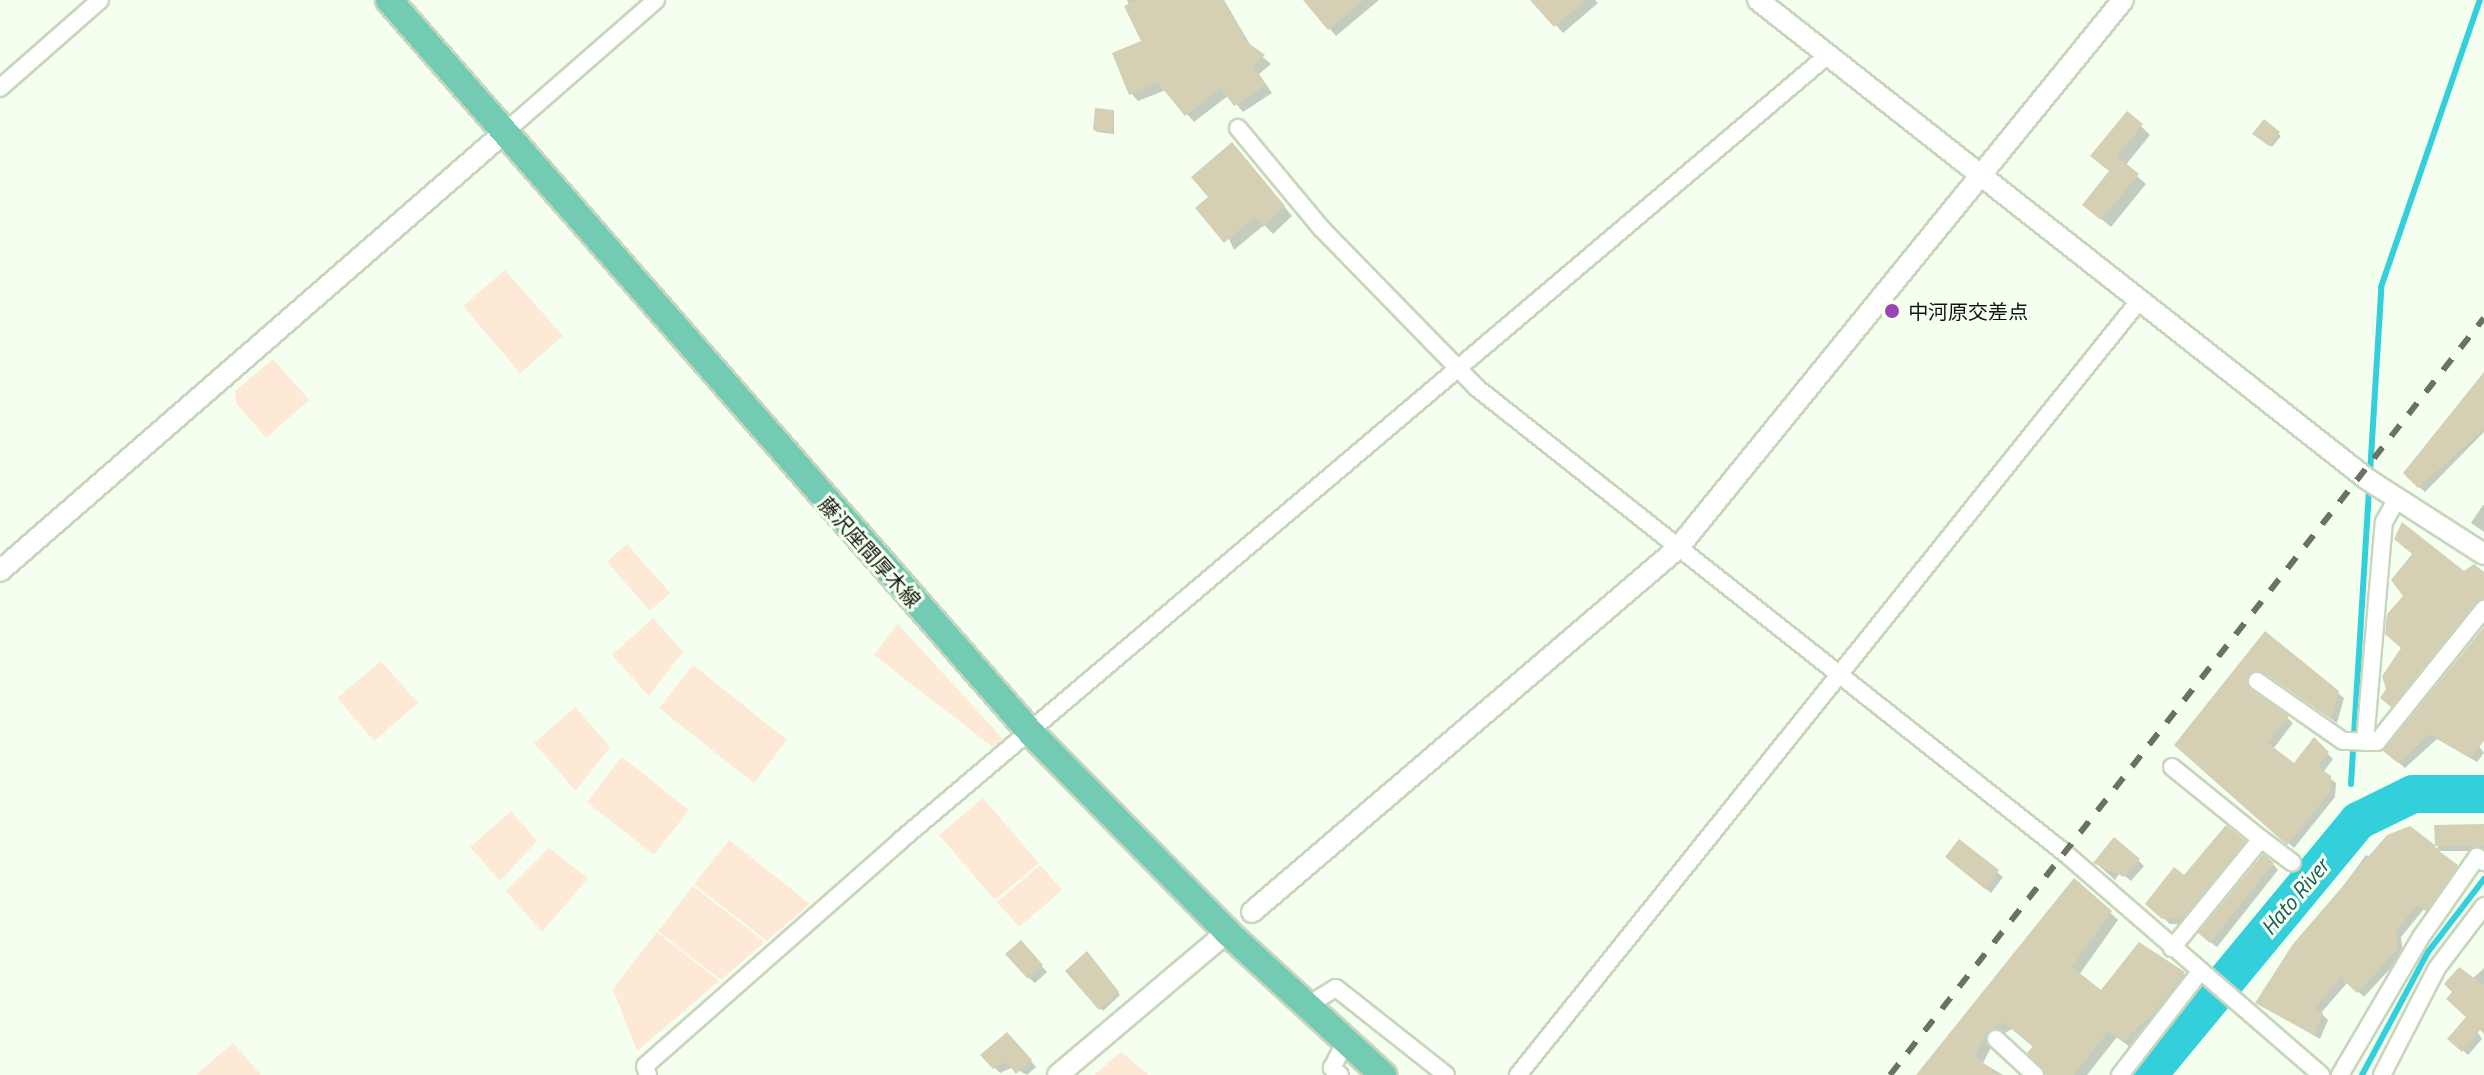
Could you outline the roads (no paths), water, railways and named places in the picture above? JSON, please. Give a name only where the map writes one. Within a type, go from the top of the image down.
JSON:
[{"type":"main road","name":"藤沢座間厚木線","points":[[389,0],[1032,734],[1227,932],[1305,1007],[1383,1075]]},
{"type":"street","points":[[0,88],[100,0]]},
{"type":"street","points":[[0,571],[656,0]]},
{"type":"street","points":[[1758,0],[2383,490],[2484,554]]},
{"type":"street","points":[[1058,1075],[1678,548],[2123,0]]},
{"type":"street","points":[[648,1075],[645,1066],[1032,734],[1461,373],[1829,54]]},
{"type":"street","points":[[1238,128],[1321,228],[1461,373],[1837,672],[2321,1075]]},
{"type":"street","points":[[1518,1075],[1837,672],[2139,301]]},
{"type":"street","points":[[2354,741],[2384,522],[2383,490]]},
{"type":"street","points":[[2257,681],[2354,741],[2377,742],[2484,609]]},
{"type":"street","points":[[2172,767],[2292,862]]},
{"type":"street","points":[[2172,948],[2261,839]]},
{"type":"street","points":[[2340,1075],[2421,937],[2477,857],[2484,862]]},
{"type":"street","points":[[2382,1075],[2437,968],[2484,906]]},
{"type":"street","points":[[2120,1075],[2205,976]]},
{"type":"street","points":[[1305,1007],[1336,988],[1446,1075]]},
{"type":"street","points":[[1996,1039],[2035,1075]]},
{"type":"street","points":[[1340,1075],[1332,1068],[1345,1043]]},
{"type":"waterway","points":[[2351,784],[2381,287],[2480,0]]},
{"type":"waterway","name":"Hato River","points":[[2148,1075],[2358,821],[2413,794],[2484,794]]},
{"type":"waterway","points":[[2351,813],[2351,829]]},
{"type":"waterway","points":[[2362,1075],[2428,952],[2484,879]]},
{"type":"railway","points":[[1890,1075],[2484,318]]},
{"type":"place","name":"中河原交差点","points":[[1892,311]]}]
